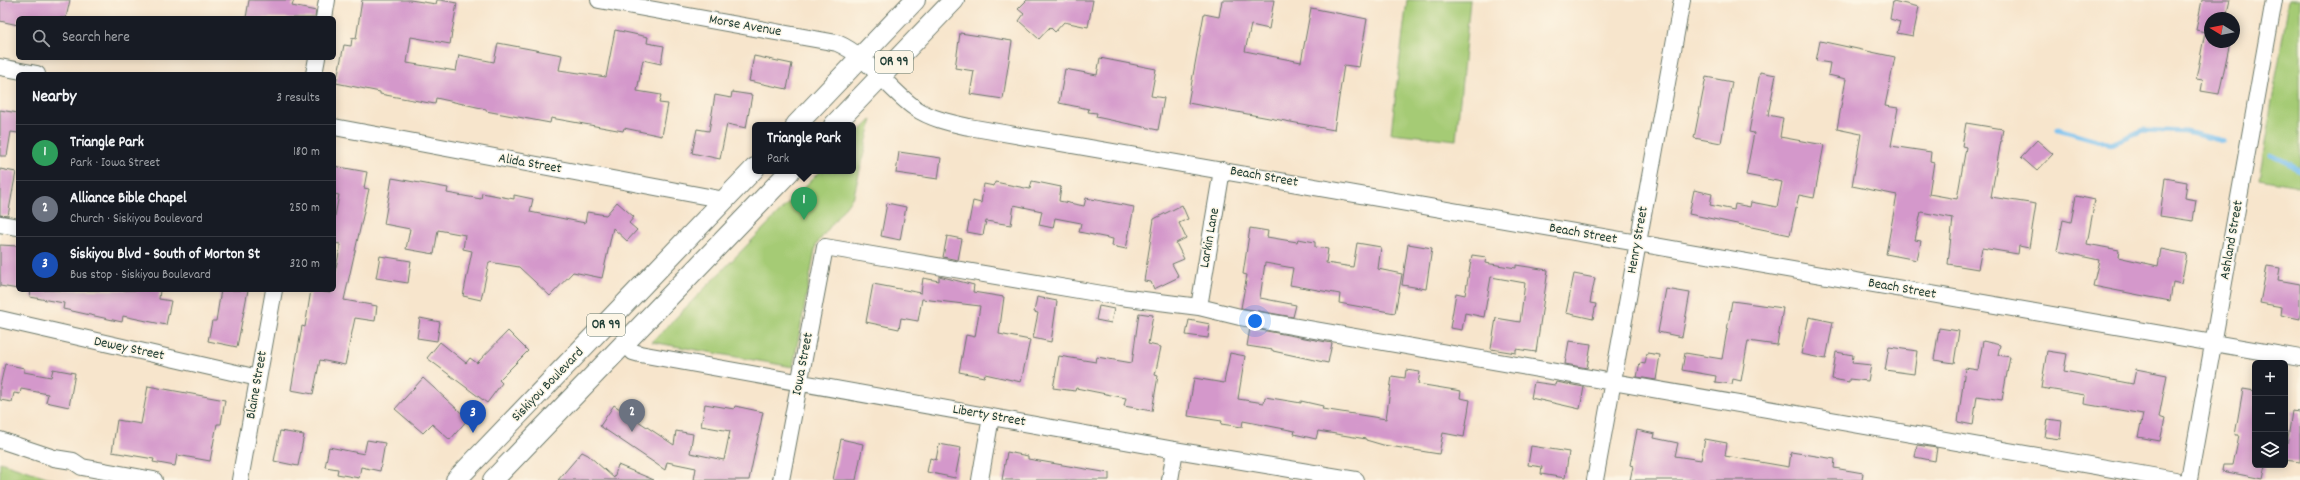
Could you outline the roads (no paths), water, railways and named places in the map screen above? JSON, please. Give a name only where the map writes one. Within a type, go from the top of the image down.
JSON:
[{"type":"main road","name":"OR 99","points":[[799,122],[915,0]]},
{"type":"main road","name":"OR 99","points":[[837,122],[954,0]]},
{"type":"main road","name":"Siskiyou Boulevard","points":[[456,480],[752,171]]},
{"type":"main road","name":"Siskiyou Boulevard","points":[[493,480],[787,174]]},
{"type":"street","points":[[324,16],[327,0]]},
{"type":"street","name":"Morse Avenue","points":[[599,0],[824,40],[845,46],[880,77]]},
{"type":"street","name":"Henry Street","points":[[1595,480],[1682,0]]},
{"type":"street","name":"Ashland Street","points":[[2189,480],[2274,0]]},
{"type":"street","points":[[314,72],[317,60]]},
{"type":"street","points":[[0,68],[24,72]]},
{"type":"street","name":"Beach Street","points":[[880,77],[914,107],[924,113],[949,123],[2300,358]]},
{"type":"street","name":"Alida Street","points":[[336,127],[725,200]]},
{"type":"street","name":"Larkin Lane","points":[[1199,307],[1222,170]]},
{"type":"street","points":[[0,224],[16,227]]},
{"type":"street","name":"Iowa Street","points":[[781,480],[825,247],[1120,297],[1199,307]]},
{"type":"street","name":"Blaine Street","points":[[240,480],[274,292]]},
{"type":"street","points":[[1199,307],[1240,316],[1613,383],[2175,480]]},
{"type":"street","name":"Dewey Street","points":[[0,319],[258,378]]},
{"type":"street","name":"Liberty Street","points":[[625,344],[634,352],[640,354],[1175,450],[1356,480]]},
{"type":"street","points":[[980,480],[991,417]]},
{"type":"street","points":[[0,440],[54,458],[73,461],[82,467],[154,480]]},
{"type":"street","points":[[1170,480],[1175,450]]},
{"type":"waterway","points":[[2058,129],[2111,144],[2143,130],[2186,132],[2224,141]]},
{"type":"waterway","points":[[2271,155],[2300,169]]},
{"type":"place","name":"Triangle Park","points":[[804,220]]},
{"type":"place","name":"Alliance Bible Chapel","points":[[632,432]]},
{"type":"place","name":"Siskiyou Blvd - South of Morton St","points":[[473,433]]}]
